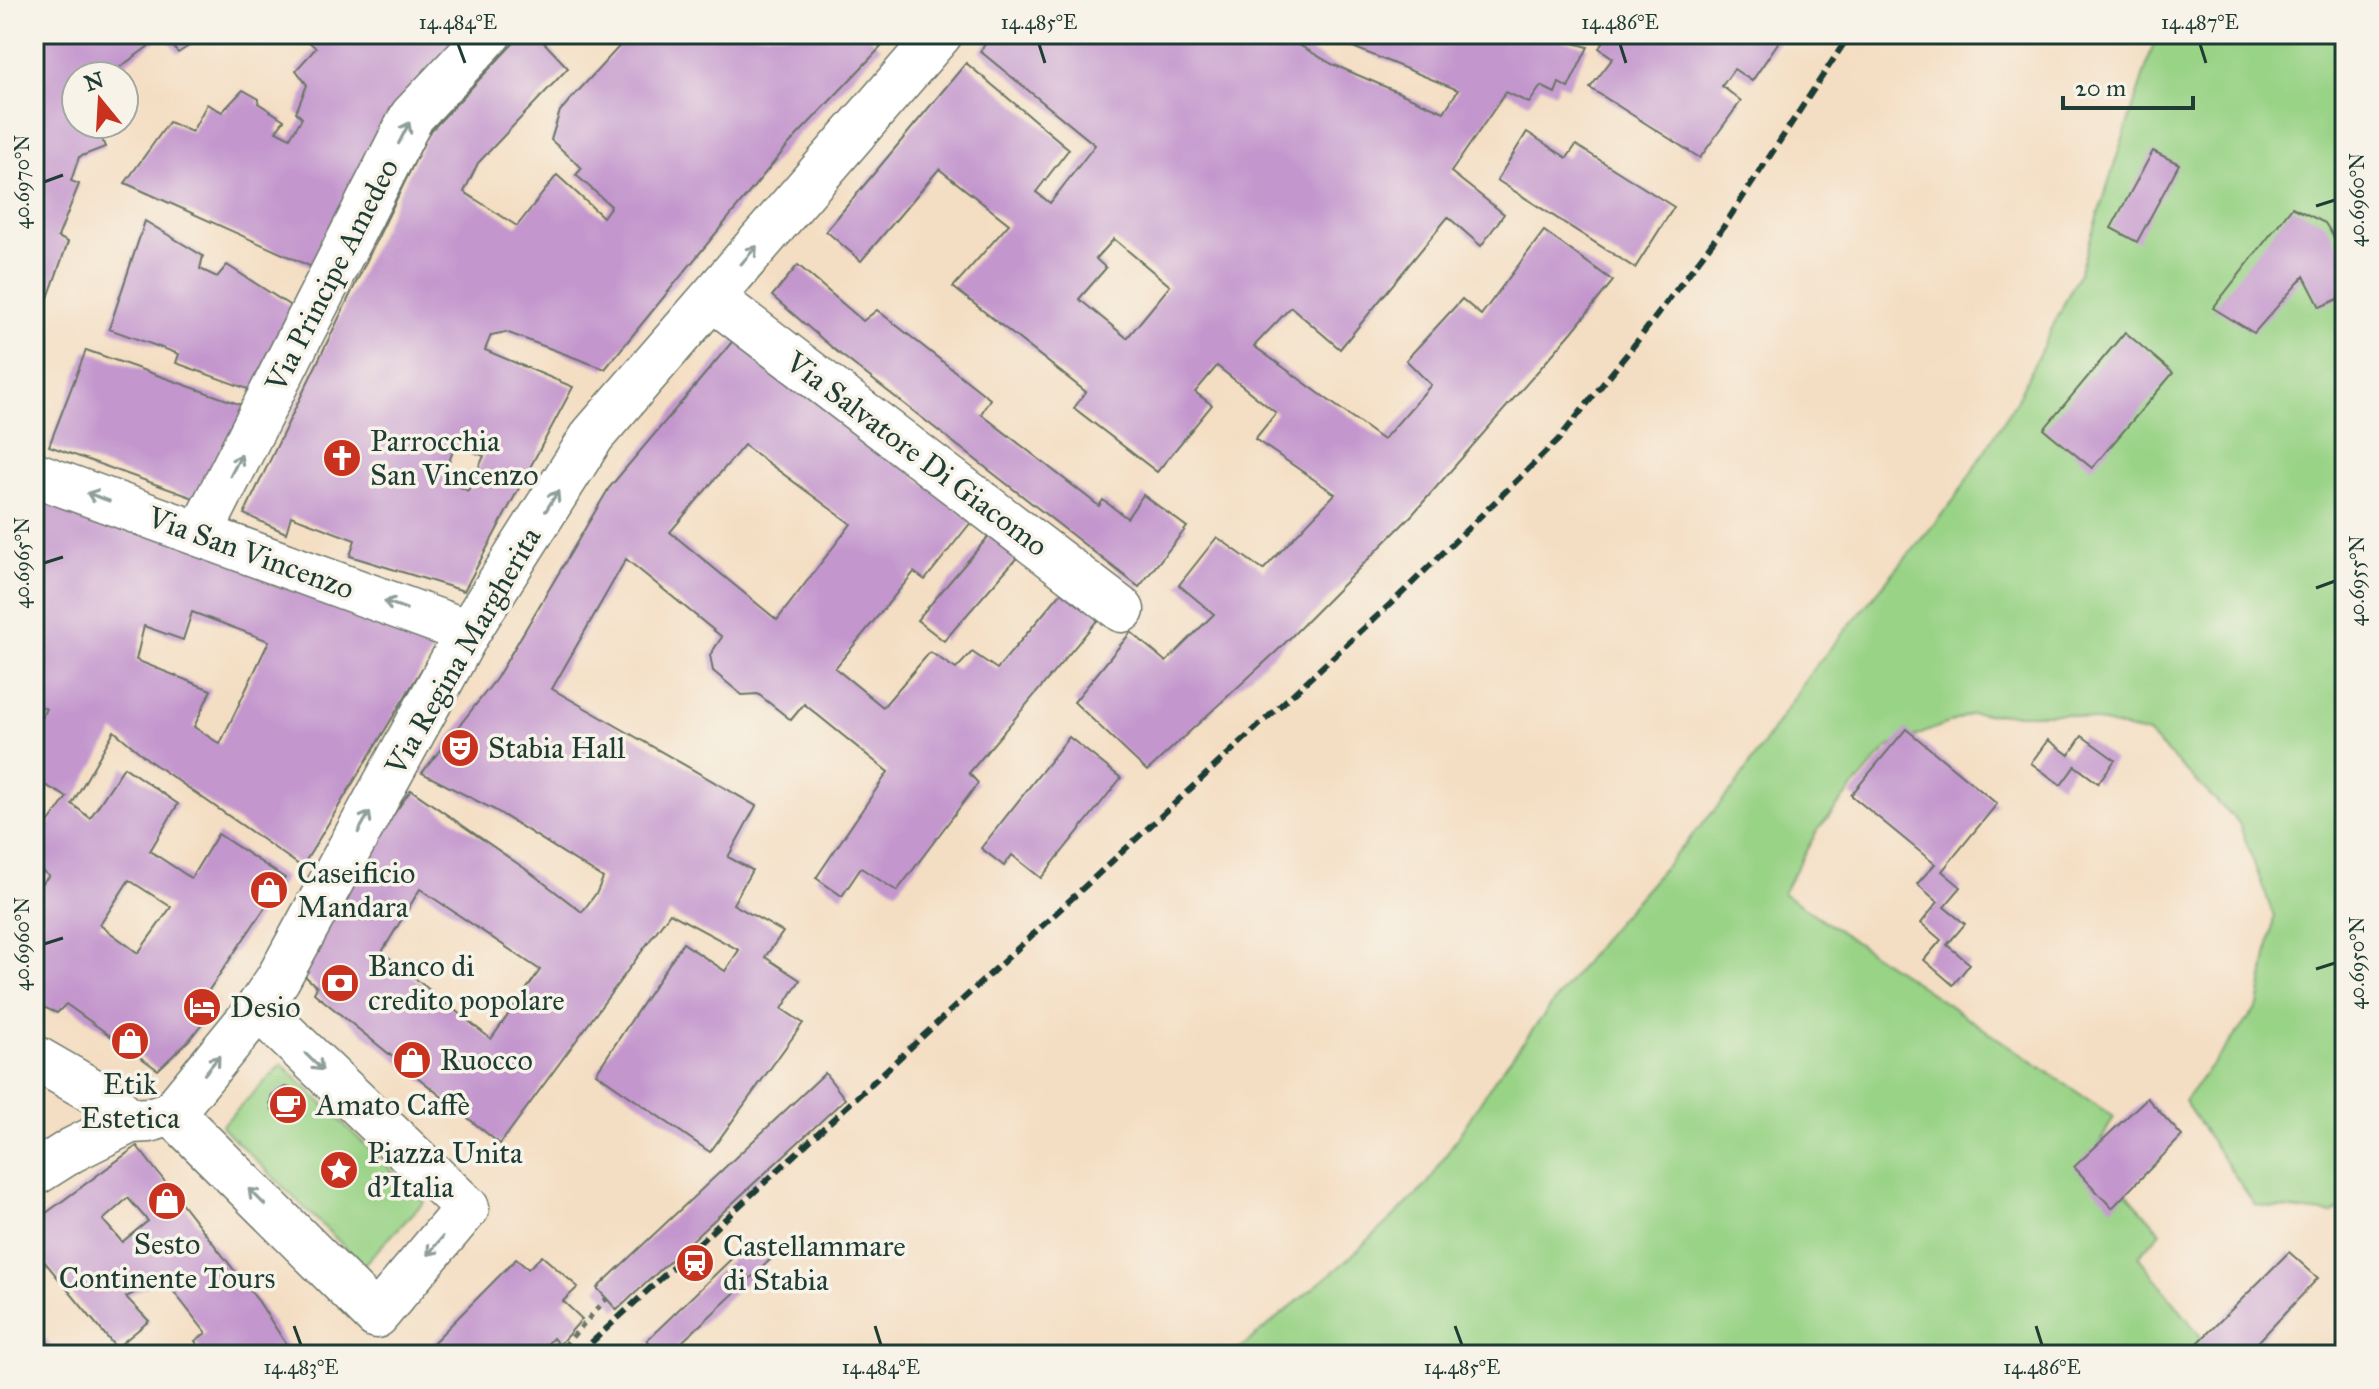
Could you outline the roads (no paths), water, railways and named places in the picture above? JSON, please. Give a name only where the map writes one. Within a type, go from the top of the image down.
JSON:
[{"type":"street","name":"Via Principe Amedeo","points":[[200,534],[412,116],[489,34]]},
{"type":"street","name":"Via Regina Margherita","points":[[172,1113],[278,979],[468,632],[593,435],[940,34]]},
{"type":"street","name":"Via Salvatore Di Giacomo","points":[[712,298],[1122,610]]},
{"type":"street","name":"Via San Vincenzo","points":[[34,474],[468,632]]},
{"type":"street","points":[[34,1174],[72,1150],[130,1121],[149,1120],[172,1113],[376,1316],[467,1208],[258,1008]]},
{"type":"street","points":[[34,1057],[105,1098],[130,1121]]},
{"type":"railway","points":[[578,1355],[1400,595],[1558,440],[1718,235],[1850,34]]},
{"type":"place","name":"Parrocchia San Vincenzo","points":[[342,458]]},
{"type":"place","name":"Stabia Hall","points":[[460,748]]},
{"type":"place","name":"Caseificio Mandara","points":[[269,890]]},
{"type":"place","name":"Banco di credito popolare","points":[[340,983]]},
{"type":"place","name":"Desio","points":[[202,1007]]},
{"type":"place","name":"Etik Estetica","points":[[130,1041]]},
{"type":"place","name":"Ruocco","points":[[412,1060]]},
{"type":"place","name":"Amato Caffè","points":[[288,1105]]},
{"type":"place","name":"Piazza Unita d'Italia","points":[[339,1170]]},
{"type":"place","name":"Sesto Continente Tours","points":[[167,1201]]},
{"type":"place","name":"Castellammare di Stabia","points":[[695,1263]]}]
